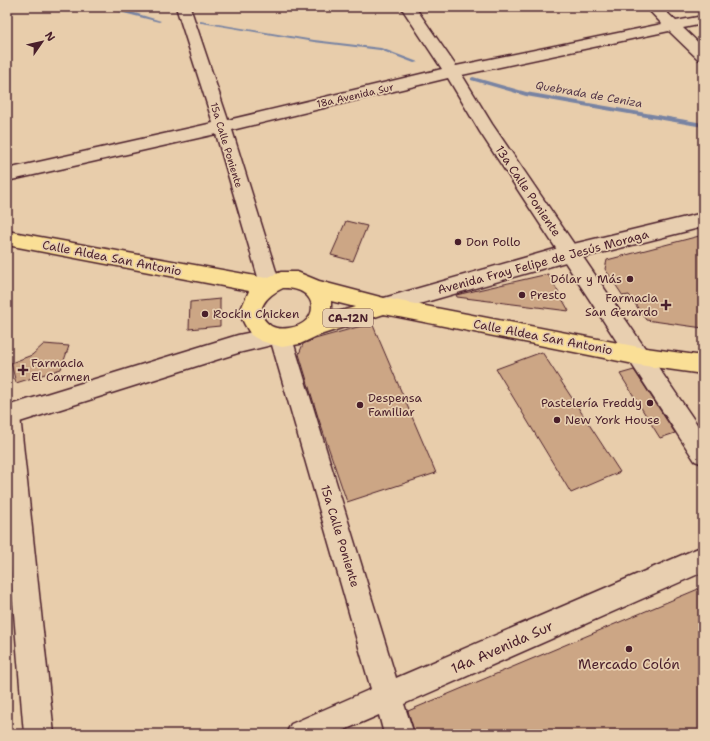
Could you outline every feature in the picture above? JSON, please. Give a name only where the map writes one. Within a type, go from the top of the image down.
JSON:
[{"type":"main road","name":"Calle Aldea San Antonio","points":[[7,238],[216,277],[268,285]]},
{"type":"main road","name":"Calle Aldea San Antonio","points":[[216,277],[252,311]]},
{"type":"main road","points":[[281,280],[292,280],[304,282],[313,288],[319,295],[322,303],[322,312],[319,321],[312,329],[298,336],[277,337],[256,327],[252,311],[255,297],[268,285],[281,280]]},
{"type":"main road","name":"Calle Aldea San Antonio","points":[[313,288],[384,306],[639,356],[703,365]]},
{"type":"main road","name":"Calle Aldea San Antonio","points":[[312,329],[384,306]]},
{"type":"street","name":"15a Calle Poniente","points":[[183,7],[222,126],[268,285]]},
{"type":"street","name":"13a Calle Poniente","points":[[408,7],[452,72],[486,128],[703,453]]},
{"type":"street","points":[[652,7],[703,56]]},
{"type":"street","name":"18a Avenida Sur","points":[[7,174],[222,126],[452,72],[703,20]]},
{"type":"street","name":"Avenida Fray Felipe de Jesús Moraga","points":[[384,306],[569,253],[703,220]]},
{"type":"street","points":[[238,344],[252,311]]},
{"type":"street","name":"15a Calle Poniente","points":[[277,337],[399,734]]},
{"type":"street","points":[[39,734],[8,416],[238,344],[277,337]]},
{"type":"street","name":"14a Avenida Sur","points":[[301,734],[703,559]]},
{"type":"building","points":[[346,221],[367,226],[353,261],[331,255]]},
{"type":"building","points":[[703,235],[703,328],[646,320],[629,295],[623,296],[605,269],[607,260]]},
{"type":"building","name":"Presto","points":[[548,274],[569,311],[457,297],[456,295]]},
{"type":"building","name":"Rockin Chicken","points":[[220,299],[220,326],[189,329],[190,302]]},
{"type":"building","name":"Despensa Familiar","points":[[372,323],[436,473],[347,502],[318,417],[299,354],[303,344],[315,339]]},
{"type":"building","points":[[44,344],[69,346],[61,369],[16,383],[11,363],[32,355]]},
{"type":"building","name":"New York House","points":[[542,352],[620,472],[571,493],[496,369]]},
{"type":"building","name":"Pastelería Freddy","points":[[634,370],[675,433],[660,438],[620,374]]},
{"type":"building","name":"Mercado Colón","points":[[703,587],[703,734],[415,734],[408,711]]},
{"type":"waterway","name":"Quebrada de Ceniza","points":[[113,7],[114,9],[159,21]]},
{"type":"waterway","name":"Quebrada de Ceniza","points":[[202,22],[314,41],[381,49],[416,62]]},
{"type":"waterway","name":"Quebrada de Ceniza","points":[[473,79],[526,94],[703,125]]},
{"type":"place","name":"Don Pollo","points":[[458,242]]},
{"type":"place","name":"Dólar y Más","points":[[630,279]]},
{"type":"place","name":"Presto","points":[[522,295]]},
{"type":"place","name":"Farmacia San Gerardo","points":[[666,305]]},
{"type":"place","name":"Rockin Chicken","points":[[205,314]]},
{"type":"place","name":"Farmacia El Carmen","points":[[23,370]]},
{"type":"place","name":"Pastelería Freddy","points":[[650,403]]},
{"type":"place","name":"Despensa Familiar","points":[[360,405]]},
{"type":"place","name":"New York House","points":[[557,420]]},
{"type":"place","name":"Mercado Colón","points":[[629,649]]}]
